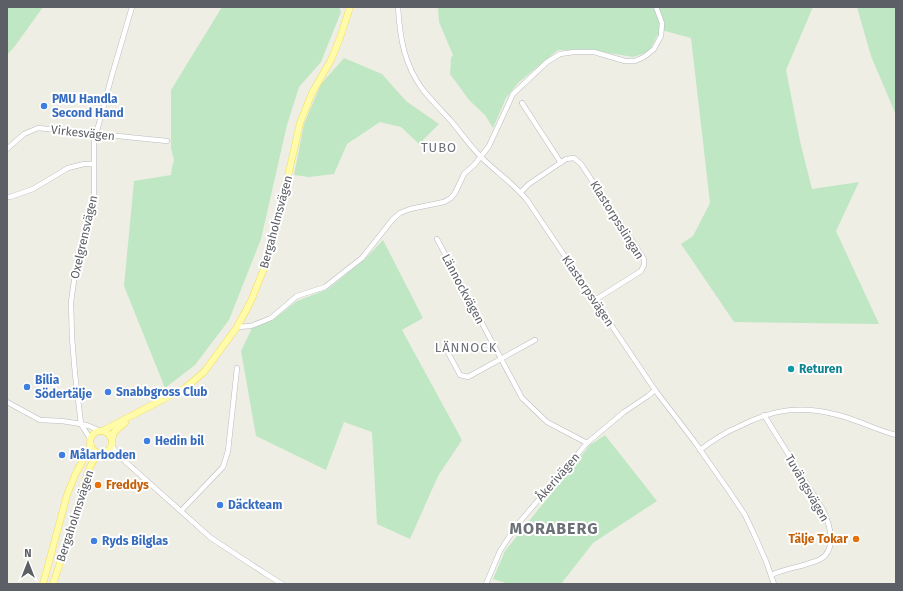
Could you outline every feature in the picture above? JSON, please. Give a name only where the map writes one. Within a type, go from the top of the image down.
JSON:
[{"type":"main road","name":"Bergaholmsvägen","points":[[101,431],[184,388],[204,372],[236,327],[251,301],[271,248],[300,123],[312,93],[331,60],[350,7]]},
{"type":"main road","name":"Bergaholmsvägen","points":[[112,442],[114,432],[132,416]]},
{"type":"main road","points":[[101,431],[108,434],[112,442],[108,450],[104,452],[97,452],[92,448],[91,443],[93,435],[101,431]]},
{"type":"main road","name":"Bergaholmsvägen","points":[[43,584],[67,495],[91,443]]},
{"type":"main road","name":"Bergaholmsvägen","points":[[53,584],[90,466],[96,458],[104,452]]},
{"type":"street","name":"Oxelgrensvägen","points":[[81,424],[72,338],[71,302],[76,267],[94,196],[94,142],[132,7]]},
{"type":"street","name":"Klastorpsvägen","points":[[398,7],[401,41],[407,61],[423,90],[481,157],[521,192],[527,200],[655,390],[730,491],[745,515],[754,534],[774,584]]},
{"type":"street","points":[[236,327],[251,326],[271,318],[297,296],[325,287],[362,258],[393,219],[400,213],[410,209],[444,202],[451,198],[464,174],[476,164],[489,146],[513,94],[547,62],[560,54],[574,52],[594,52],[625,61],[635,61],[644,57],[654,49],[661,36],[662,23],[656,7]]},
{"type":"street","points":[[522,103],[561,163]]},
{"type":"street","name":"Virkesvägen","points":[[7,149],[24,134],[38,128],[167,141]]},
{"type":"street","name":"Klastorpsslingan","points":[[521,192],[529,184],[566,160],[574,158],[581,164],[644,259],[644,265],[640,271],[595,300]]},
{"type":"street","points":[[7,197],[33,188],[68,168],[84,164],[94,164]]},
{"type":"street","name":"Lännockvägen","points":[[436,239],[522,398],[547,422],[587,443]]},
{"type":"street","points":[[445,347],[460,375],[468,377],[536,340]]},
{"type":"street","points":[[181,511],[223,468],[228,451],[237,368]]},
{"type":"street","name":"Åkerivägen","points":[[486,584],[500,551],[517,525],[587,443],[624,412],[655,390]]},
{"type":"street","points":[[7,402],[40,420],[81,424],[101,431]]},
{"type":"street","points":[[700,450],[725,433],[755,418],[774,412],[794,409],[819,411],[840,415],[896,435]]},
{"type":"street","name":"Tuvängsvägen","points":[[764,415],[823,510],[830,528],[831,540],[826,554],[819,560],[771,575]]},
{"type":"street","points":[[81,424],[91,443]]},
{"type":"street","points":[[112,442],[118,455],[210,538],[282,584]]},
{"type":"street","points":[[104,452],[111,455],[118,455]]},
{"type":"green space","points":[[7,7],[43,7],[7,55]]},
{"type":"green space","points":[[222,7],[339,7],[341,12],[321,62],[299,87],[287,125],[261,239],[229,320],[195,365],[165,388],[124,286],[134,181],[171,175],[174,160],[171,148],[171,90]]},
{"type":"green space","points":[[438,7],[813,7],[786,70],[800,141],[812,189],[859,182],[836,231],[879,324],[734,322],[681,244],[693,236],[710,203],[691,38],[665,31],[657,36],[649,52],[633,57],[591,50],[558,50],[518,83],[506,98],[493,128],[485,115],[469,100],[450,74],[451,58],[453,55],[439,22]]},
{"type":"green space","points":[[857,7],[896,7],[896,115],[871,56]]},
{"type":"green space","points":[[344,58],[382,74],[406,101],[439,124],[419,144],[401,127],[380,122],[347,144],[334,174],[309,177],[294,175],[304,124],[321,84]]},
{"type":"green space","points":[[383,240],[423,318],[402,330],[462,440],[438,476],[410,539],[377,524],[372,432],[344,422],[326,470],[256,436],[241,351],[252,328],[274,319],[297,301],[328,289],[365,259]]},
{"type":"green space","points":[[605,435],[657,501],[593,543],[561,584],[509,584],[493,579],[505,551],[590,445]]},
{"type":"place","name":"PMU Handla Second Hand","points":[[44,106]]},
{"type":"place","name":"Returen","points":[[791,369]]},
{"type":"place","name":"Bilia Södertälje","points":[[27,387]]},
{"type":"place","name":"Snabbgross Club","points":[[108,392]]},
{"type":"place","name":"Hedin bil","points":[[147,441]]},
{"type":"place","name":"Målarboden","points":[[62,455]]},
{"type":"place","name":"Freddys","points":[[98,485]]},
{"type":"place","name":"Däckteam","points":[[220,505]]},
{"type":"place","name":"Tälje Tokar","points":[[856,539]]},
{"type":"place","name":"Ryds Bilglas","points":[[94,541]]},
{"type":"district","name":"TUBO","points":[[439,147]]},
{"type":"district","name":"LÄNNOCK","points":[[466,347]]},
{"type":"district","name":"MORABERG","points":[[554,528]]}]
